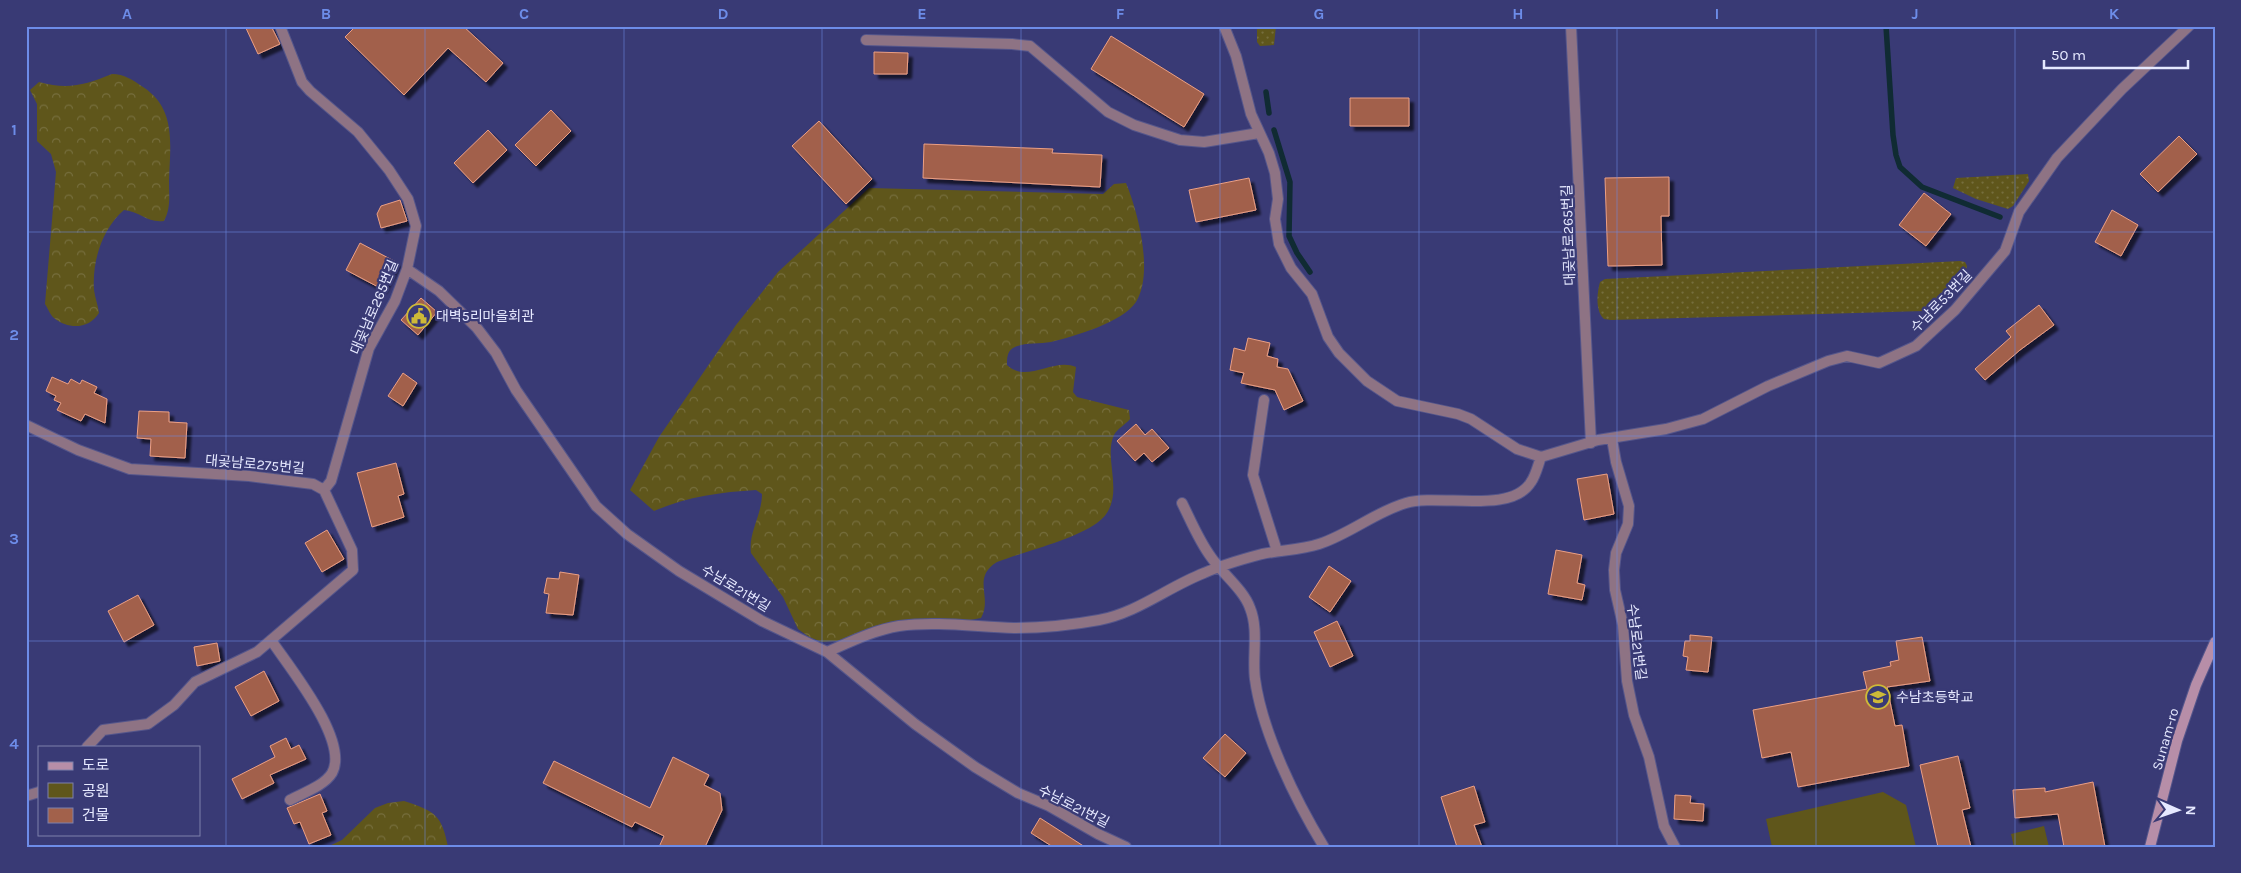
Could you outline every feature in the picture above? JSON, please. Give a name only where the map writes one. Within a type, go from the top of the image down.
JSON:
[{"type":"street","name":"Sunam-ro","points":[[2150,847],[2177,741],[2196,685],[2215,642]]},
{"type":"lane","name":"대곶남로265번길","points":[[280,26],[302,82],[369,144],[408,199],[416,226],[407,269],[395,301],[370,348],[331,481],[324,490]]},
{"type":"lane","points":[[1224,26],[1236,56],[1251,114],[1258,133],[1269,153],[1275,172],[1278,198],[1275,219],[1279,244],[1291,268],[1312,294],[1328,337],[1339,352],[1367,382],[1397,401],[1458,414],[1471,419],[1517,449],[1541,457],[1612,438]]},
{"type":"lane","name":"대곶남로265번길","points":[[1571,26],[1591,443]]},
{"type":"lane","name":"수남로53번길","points":[[1612,438],[1666,430],[1703,419],[1768,386],[1828,361],[1847,356],[1879,362],[1916,346],[1955,310],[2005,251],[2019,212],[2057,158],[2122,89],[2189,26]]},
{"type":"lane","points":[[866,40],[1030,46],[1108,112],[1134,126],[1180,140],[1204,142],[1258,133]]},
{"type":"lane","name":"수남로21번길","points":[[407,269],[438,291],[477,328],[496,353],[516,390],[596,506],[620,529],[704,586],[762,621],[827,652],[915,724],[974,767],[1018,793],[1049,806],[1098,834],[1126,847]]},
{"type":"lane","points":[[1264,400],[1253,475],[1277,552]]},
{"type":"lane","name":"대곶남로275번길","points":[[26,425],[78,450],[130,469],[295,480],[313,484],[324,490]]},
{"type":"lane","name":"수남로21번길","points":[[1612,438],[1616,462],[1629,506],[1628,524],[1616,553],[1614,570],[1623,625],[1627,681],[1634,715],[1649,757],[1664,826],[1675,847]]},
{"type":"lane","points":[[827,652],[863,636],[896,626],[918,624],[1016,628],[1102,620],[1142,605],[1202,573],[1277,552],[1299,550],[1326,541],[1405,503],[1429,500],[1489,501],[1505,498],[1523,490],[1531,483],[1541,457]]},
{"type":"lane","points":[[88,746],[103,730],[148,724],[174,705],[195,682],[257,652],[353,570],[352,550],[324,490]]},
{"type":"lane","points":[[1182,503],[1202,542],[1250,606],[1254,621],[1255,681],[1267,725],[1280,760],[1311,826],[1324,847]]},
{"type":"lane","points":[[271,640],[320,713],[331,734],[335,756],[333,772],[324,782],[290,800]]},
{"type":"lane","points":[[26,796],[38,792]]},
{"type":"green space","points":[[1257,26],[1276,26],[1274,45],[1260,46],[1257,42]]},
{"type":"green space","points":[[112,74],[124,76],[143,87],[162,106],[169,129],[170,141],[169,207],[164,221],[148,219],[124,210],[116,218],[104,236],[95,268],[94,290],[99,313],[84,325],[66,325],[51,315],[45,304],[56,172],[51,154],[37,141],[37,104],[30,90],[39,82],[68,86],[93,81]]},
{"type":"green space","points":[[2028,174],[2029,181],[2013,206],[2008,209],[1976,199],[1953,188],[1956,178]]},
{"type":"green space","points":[[1126,183],[1139,226],[1144,259],[1144,275],[1136,302],[1120,316],[1097,328],[1051,342],[1017,346],[1008,353],[1007,360],[1007,365],[1023,372],[1059,365],[1076,367],[1073,392],[1077,397],[1129,410],[1130,419],[1115,433],[1111,445],[1113,492],[1111,503],[1106,514],[1087,529],[1062,540],[997,562],[989,568],[984,581],[985,603],[981,618],[970,620],[913,619],[890,622],[837,641],[822,642],[809,637],[798,629],[783,597],[751,553],[751,538],[760,509],[762,494],[756,490],[717,494],[679,502],[654,511],[630,490],[659,437],[736,325],[778,272],[869,188],[1103,194],[1114,184]]},
{"type":"green space","points":[[1965,262],[1967,266],[1956,286],[1943,299],[1924,311],[1611,320],[1604,319],[1601,316],[1598,307],[1600,282],[1605,279]]},
{"type":"green space","points":[[1883,792],[1906,805],[1916,847],[1772,847],[1766,819]]},
{"type":"green space","points":[[404,801],[423,808],[440,821],[448,847],[327,847],[342,840],[375,808],[388,803]]},
{"type":"green space","points":[[2044,826],[2049,847],[2014,847],[2011,834]]},
{"type":"building","points":[[245,26],[271,26],[280,44],[258,54]]},
{"type":"building","points":[[356,26],[463,26],[503,63],[486,82],[448,48],[404,95],[345,37]]},
{"type":"building","points":[[1111,36],[1204,94],[1184,127],[1091,69]]},
{"type":"building","points":[[874,52],[908,53],[907,74],[874,74]]},
{"type":"building","points":[[1350,98],[1409,98],[1409,126],[1350,126]]},
{"type":"building","points":[[551,110],[571,131],[536,166],[515,145]]},
{"type":"building","points":[[819,121],[872,179],[846,204],[792,146]]},
{"type":"building","points":[[488,130],[507,150],[473,183],[454,163]]},
{"type":"building","points":[[2179,136],[2197,154],[2158,192],[2140,174]]},
{"type":"building","points":[[924,144],[1053,149],[1052,153],[1102,155],[1100,187],[923,178]]},
{"type":"building","points":[[1669,177],[1669,216],[1661,216],[1662,265],[1608,266],[1605,178]]},
{"type":"building","points":[[1249,178],[1256,210],[1196,222],[1189,190]]},
{"type":"building","points":[[1924,193],[1951,214],[1926,246],[1899,225]]},
{"type":"building","points":[[400,200],[407,221],[381,228],[377,214],[381,206]]},
{"type":"building","points":[[2112,210],[2138,225],[2121,256],[2095,242]]},
{"type":"building","points":[[360,243],[396,262],[382,289],[346,270]]},
{"type":"building","name":"대벽5리마을회관","points":[[421,298],[437,312],[418,335],[401,320]]},
{"type":"building","points":[[2039,305],[2054,325],[2020,350],[1985,380],[1975,369],[2011,337],[2006,331]]},
{"type":"building","points":[[1248,338],[1270,343],[1267,356],[1278,359],[1277,367],[1288,369],[1303,401],[1284,410],[1275,390],[1241,383],[1244,373],[1230,370],[1234,348],[1245,351]]},
{"type":"building","points":[[403,373],[417,383],[403,406],[388,396]]},
{"type":"building","points":[[52,377],[68,384],[71,379],[80,384],[82,380],[97,387],[94,393],[107,399],[105,423],[85,414],[81,421],[57,410],[61,403],[54,400],[56,396],[46,391]]},
{"type":"building","points":[[139,411],[169,412],[169,422],[187,423],[185,458],[150,456],[151,439],[137,438]]},
{"type":"building","points":[[1136,424],[1145,435],[1152,429],[1169,448],[1152,462],[1144,453],[1135,461],[1117,441]]},
{"type":"building","points":[[396,463],[404,494],[398,496],[404,517],[372,527],[357,473]]},
{"type":"building","points":[[1607,474],[1614,514],[1584,520],[1577,479]]},
{"type":"building","points":[[327,530],[344,559],[322,572],[305,543]]},
{"type":"building","points":[[1556,550],[1582,555],[1577,583],[1585,585],[1582,600],[1548,594]]},
{"type":"building","points":[[1329,566],[1351,581],[1330,612],[1309,597]]},
{"type":"building","points":[[560,572],[579,575],[573,615],[546,613],[549,594],[544,593],[547,578],[559,579]]},
{"type":"building","points":[[138,595],[154,625],[124,642],[108,611]]},
{"type":"building","points":[[1337,621],[1353,656],[1330,667],[1314,632]]},
{"type":"building","points":[[1690,635],[1712,637],[1708,672],[1686,670],[1688,657],[1683,656],[1685,641],[1690,641]]},
{"type":"building","points":[[1922,637],[1930,681],[1887,687],[1895,726],[1902,725],[1909,766],[1798,787],[1791,752],[1762,758],[1753,710],[1867,689],[1863,672],[1891,666],[1890,662],[1899,660],[1896,641]]},
{"type":"building","points":[[217,643],[220,661],[197,666],[194,647]]},
{"type":"building","points":[[264,671],[279,701],[251,716],[235,687]]},
{"type":"building","points":[[1225,734],[1246,753],[1225,777],[1203,758]]},
{"type":"building","points":[[286,738],[291,749],[299,745],[306,759],[270,775],[274,783],[242,799],[232,779],[275,757],[270,746]]},
{"type":"building","points":[[1958,756],[1970,808],[1962,810],[1971,847],[1938,847],[1920,765]]},
{"type":"building","points":[[673,757],[709,775],[704,785],[720,793],[722,810],[705,847],[659,847],[664,836],[635,822],[632,827],[543,783],[554,761],[650,808]]},
{"type":"building","points":[[2093,782],[2105,847],[2064,847],[2058,814],[2015,818],[2013,790],[2045,788],[2045,792]]},
{"type":"building","points":[[1474,786],[1485,822],[1474,825],[1482,847],[1457,847],[1441,797]]},
{"type":"building","points":[[320,794],[327,811],[322,813],[331,835],[309,844],[300,822],[294,824],[287,808]]},
{"type":"building","points":[[1675,795],[1691,796],[1690,803],[1704,804],[1703,821],[1674,819]]},
{"type":"building","points":[[1040,818],[1085,847],[1053,847],[1031,833]]},
{"type":"waterway","points":[[1886,26],[1893,135],[1900,167],[1922,187],[2000,217]]},
{"type":"waterway","points":[[1266,92],[1269,113]]},
{"type":"waterway","points":[[1274,130],[1290,182],[1289,236],[1297,253],[1310,272]]},
{"type":"place","name":"대벽5리마을회관","points":[[419,316]]},
{"type":"place","name":"수남초등학교","points":[[1878,697]]}]
